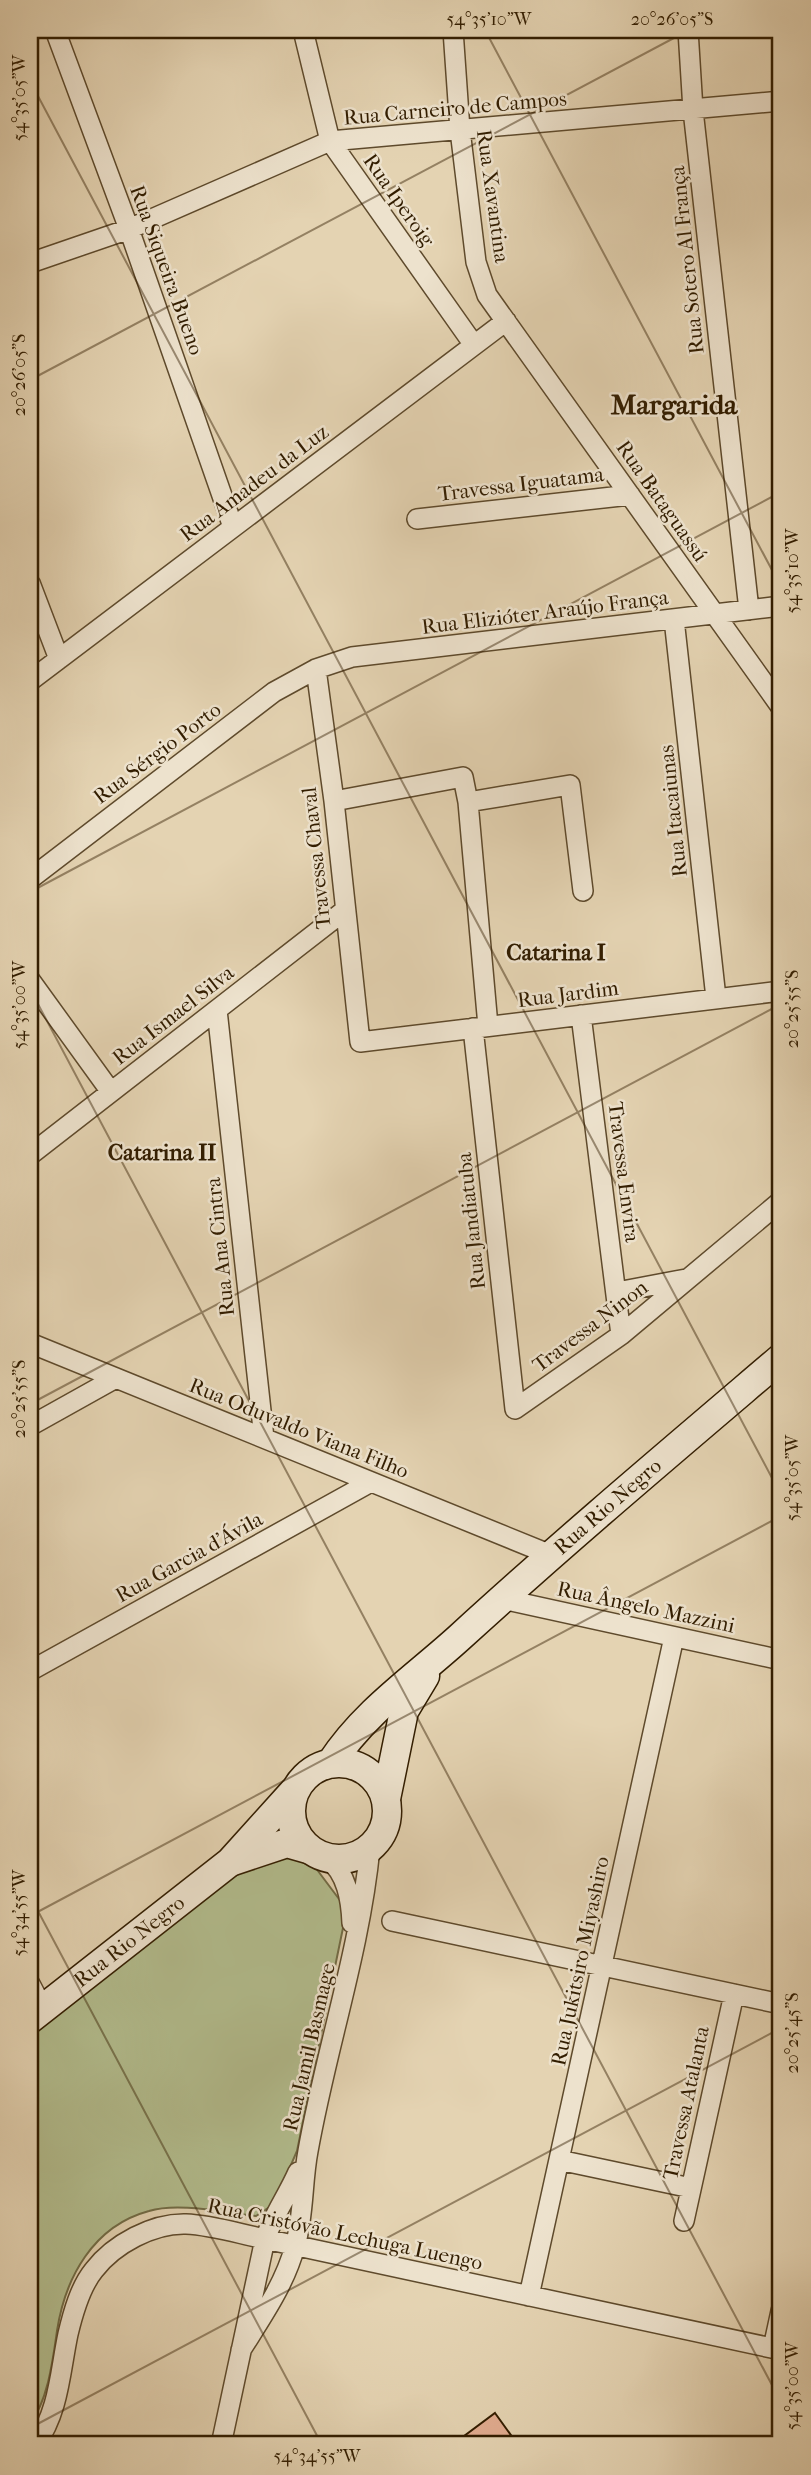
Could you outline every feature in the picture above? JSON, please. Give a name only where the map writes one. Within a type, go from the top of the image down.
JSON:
[{"type":"main road","name":"Rua Rio Negro","points":[[331,1763],[345,1741],[376,1707],[435,1659],[551,1555],[781,1358]]},
{"type":"main road","name":"Rua Rio Negro","points":[[386,1799],[404,1711],[435,1659]]},
{"type":"main road","points":[[331,1763],[355,1765],[365,1771],[374,1778],[386,1799],[385,1826],[370,1848],[350,1858],[318,1854],[291,1822],[294,1791],[309,1772],[331,1763]]},
{"type":"main road","name":"Rua Rio Negro","points":[[34,2004],[230,1862],[294,1791]]},
{"type":"main road","name":"Rua Rio Negro","points":[[230,1862],[287,1843],[318,1854]]},
{"type":"street","name":"Rua Siqueira Bueno","points":[[55,30],[129,229],[233,527]]},
{"type":"street","name":"Rua Iperoig","points":[[303,30],[330,141],[474,345]]},
{"type":"street","name":"Rua Xavantina","points":[[453,30],[460,130],[476,262],[488,295],[506,320]]},
{"type":"street","name":"Rua Sotero Al França","points":[[688,30],[693,110],[748,610]]},
{"type":"street","name":"Rua Carneiro de Campos","points":[[30,263],[129,229],[330,141],[781,101]]},
{"type":"street","name":"Rua Amadeu da Luz","points":[[30,681],[506,320]]},
{"type":"street","name":"Rua Bataguassú","points":[[506,320],[781,708]]},
{"type":"street","name":"Travessa Iguatama","points":[[417,519],[630,495]]},
{"type":"street","points":[[30,583],[59,659]]},
{"type":"street","name":"Rua Elizióter Araújo França","points":[[316,669],[352,657],[781,606]]},
{"type":"street","name":"Rua Itacaiunas","points":[[674,619],[716,998]]},
{"type":"street","name":"Travessa Chaval","points":[[316,669],[334,801],[360,1042]]},
{"type":"street","name":"Rua Sérgio Porto","points":[[30,879],[274,692],[316,669]]},
{"type":"street","name":"Rua Jandiatuba","points":[[334,801],[463,777],[468,803],[481,1027],[515,1409]]},
{"type":"street","points":[[468,803],[570,785],[583,891]]},
{"type":"street","name":"Rua Ismael Silva","points":[[30,1155],[344,911]]},
{"type":"street","points":[[30,980],[111,1092]]},
{"type":"street","name":"Rua Jardim","points":[[360,1042],[781,990]]},
{"type":"street","name":"Rua Ana Cintra","points":[[217,1010],[264,1438]]},
{"type":"street","name":"Travessa Envira","points":[[581,1015],[621,1335]]},
{"type":"street","name":"Travessa Ninon","points":[[515,1409],[621,1335],[781,1200]]},
{"type":"street","name":"Travessa Ninon","points":[[617,1292],[690,1278]]},
{"type":"street","name":"Rua Oduvaldo Viana Filho","points":[[30,1343],[551,1555]]},
{"type":"street","points":[[30,1426],[116,1378]]},
{"type":"street","name":"Rua Garcia d'Ávila","points":[[30,1671],[371,1482]]},
{"type":"street","name":"Rua Ângelo Mazzini","points":[[502,1599],[781,1660]]},
{"type":"street","name":"Rua Jukitsiro Miyashiro","points":[[530,2295],[674,1637]]},
{"type":"street","name":"Rua Jamil Basmage","points":[[242,2350],[273,2298],[295,2246],[308,2151],[354,1954],[370,1848]]},
{"type":"street","name":"Rua Jamil Basmage","points":[[318,1854],[334,1864],[351,1897],[354,1954]]},
{"type":"street","points":[[392,1921],[781,2004]]},
{"type":"street","name":"Travessa Atalanta","points":[[684,2221],[734,1994]]},
{"type":"street","name":"Rua Jamil Basmage","points":[[221,2445],[265,2239],[286,2201],[308,2151]]},
{"type":"street","points":[[559,2160],[691,2188]]},
{"type":"street","name":"Rua Cristóvão Lechuga Luengo","points":[[36,2445],[46,2431],[60,2385],[68,2333],[78,2299],[94,2270],[124,2243],[159,2227],[187,2224],[265,2239],[777,2349]]},
{"type":"street","points":[[777,2349],[781,2311]]},
{"type":"green space","points":[[288,1853],[312,1863],[342,1903],[343,1928],[297,2151],[274,2204],[256,2216],[188,2208],[149,2211],[129,2218],[97,2242],[85,2257],[67,2292],[45,2392],[30,2423],[30,2037],[63,2007],[246,1861]]},
{"type":"building","points":[[495,2413],[518,2445],[452,2445]]},
{"type":"district","name":"Margarida","points":[[674,404]]},
{"type":"district","name":"Catarina I","points":[[556,952]]},
{"type":"district","name":"Catarina II","points":[[162,1152]]}]
